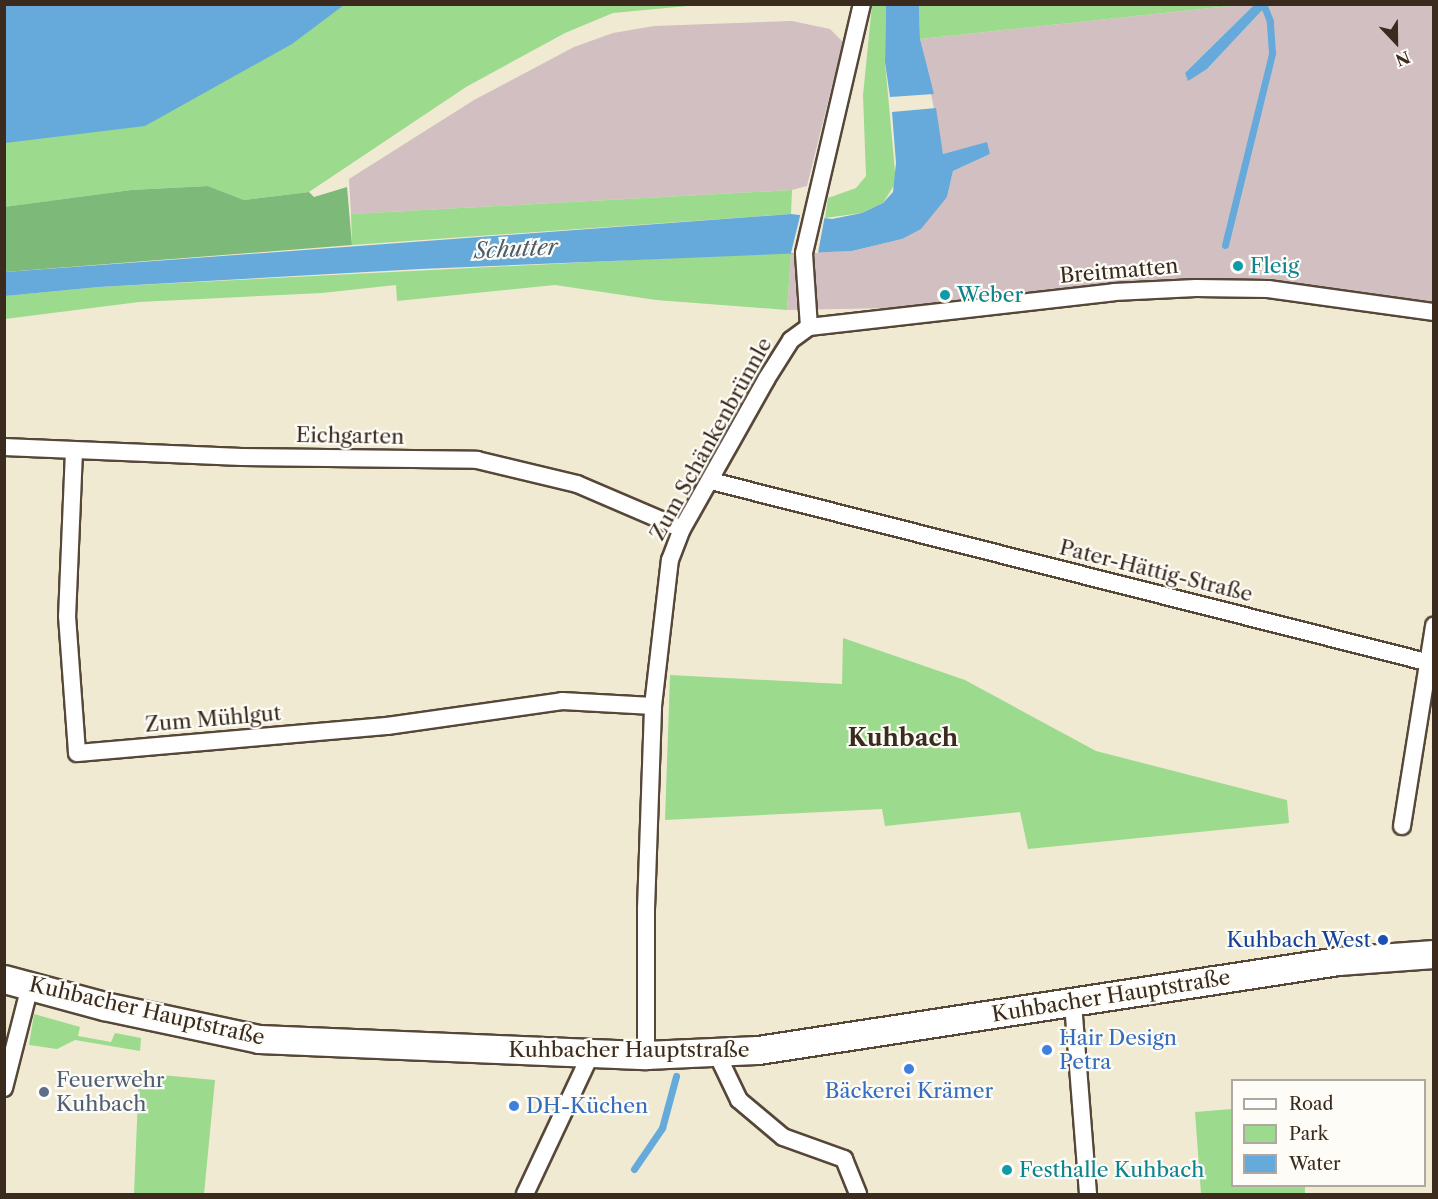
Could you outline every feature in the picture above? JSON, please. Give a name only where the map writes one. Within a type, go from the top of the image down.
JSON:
[{"type":"main road","name":"Kuhbacher Hauptstraße","points":[[4,979],[259,1039],[646,1055],[758,1050],[1338,961],[1434,954]]},
{"type":"street","points":[[809,327],[804,253],[862,4]]},
{"type":"street","name":"Breitmatten","points":[[809,327],[1114,292],[1196,288],[1268,289],[1434,312]]},
{"type":"street","name":"Zum Schänkenbrünnle","points":[[646,1055],[646,909],[653,706],[670,560],[682,529],[779,359],[791,340],[809,327]]},
{"type":"street","name":"Eichgarten","points":[[4,447],[74,451],[477,460],[577,484],[682,529]]},
{"type":"street","name":"Zum Mühlgut","points":[[74,451],[67,616],[77,753],[387,726],[562,701],[653,706]]},
{"type":"street","name":"Pater-Hättig-Straße","points":[[711,481],[1432,664]]},
{"type":"street","points":[[1402,826],[1432,664],[1434,626]]},
{"type":"street","points":[[4,1088],[30,986]]},
{"type":"street","points":[[1073,1003],[1088,1194]]},
{"type":"street","points":[[716,1052],[739,1100],[783,1137],[844,1159],[858,1194]]},
{"type":"street","points":[[525,1194],[591,1054]]},
{"type":"shaded area","points":[[1254,5],[1185,73],[1188,80],[1207,69],[1267,5],[1433,5],[1433,304],[1268,283],[945,307],[787,310],[791,253],[852,251],[902,239],[947,197],[953,171],[990,154],[986,143],[943,154],[920,39]]},
{"type":"shaded area","points":[[792,21],[830,29],[843,42],[807,186],[792,190],[351,214],[349,179],[474,100],[574,47],[613,33],[654,26]]},
{"type":"green space","points":[[919,4],[1239,5],[920,39]]},
{"type":"green space","points":[[282,5],[698,5],[613,13],[565,33],[466,87],[309,192],[244,200],[208,186],[131,190],[5,207],[4,106]]},
{"type":"green space","points":[[872,5],[886,5],[885,62],[896,182],[883,203],[862,213],[825,218],[828,198],[856,188],[866,176],[863,95]]},
{"type":"green space","points":[[208,186],[244,200],[309,192],[314,197],[347,187],[352,245],[5,272],[4,207],[131,190]]},
{"type":"green space","points":[[792,190],[791,214],[352,245],[351,214]]},
{"type":"green space","points":[[791,253],[787,310],[656,300],[555,285],[397,301],[396,285],[322,293],[139,302],[5,319],[4,296],[99,287]]},
{"type":"green space","points":[[843,638],[965,680],[1096,751],[1287,800],[1289,823],[1028,849],[1020,812],[885,826],[882,809],[665,820],[670,675],[842,684]]},
{"type":"green space","points":[[34,1014],[80,1027],[78,1036],[111,1042],[115,1033],[141,1038],[140,1051],[75,1040],[57,1049],[29,1045]]},
{"type":"green space","points":[[139,1073],[215,1080],[204,1194],[134,1194]]},
{"type":"green space","points":[[1231,1109],[1231,1187],[1305,1187],[1305,1194],[1201,1194],[1195,1112]]},
{"type":"water","points":[[4,5],[344,5],[292,44],[145,126],[5,143]]},
{"type":"water","points":[[886,5],[919,5],[920,39],[934,94],[890,97],[885,62]]},
{"type":"water","points":[[1254,5],[1267,5],[1207,69],[1188,81],[1185,73]]},
{"type":"water","name":"Schutter","points":[[936,108],[943,154],[987,142],[990,154],[953,171],[947,197],[921,229],[902,239],[852,251],[420,269],[99,287],[5,296],[5,272],[791,214],[832,219],[862,213],[883,203],[893,192],[896,163],[892,112]]},
{"type":"pier","points":[[801,212],[825,215],[818,253],[791,253]]},
{"type":"waterway","points":[[1225,245],[1272,53],[1270,21],[1263,4]]},
{"type":"waterway","points":[[634,1169],[662,1128],[676,1076]]},
{"type":"place","name":"Fleig","points":[[1238,266]]},
{"type":"place","name":"Weber","points":[[945,295]]},
{"type":"place","name":"Kuhbach West","points":[[1383,940]]},
{"type":"place","name":"Hair Design Petra","points":[[1047,1050]]},
{"type":"place","name":"Bäckerei Krämer","points":[[909,1069]]},
{"type":"place","name":"Feuerwehr Kuhbach","points":[[44,1092]]},
{"type":"place","name":"DH-Küchen","points":[[514,1106]]},
{"type":"place","name":"Festhalle Kuhbach","points":[[1007,1170]]},
{"type":"district","name":"Kuhbach","points":[[903,738]]}]
